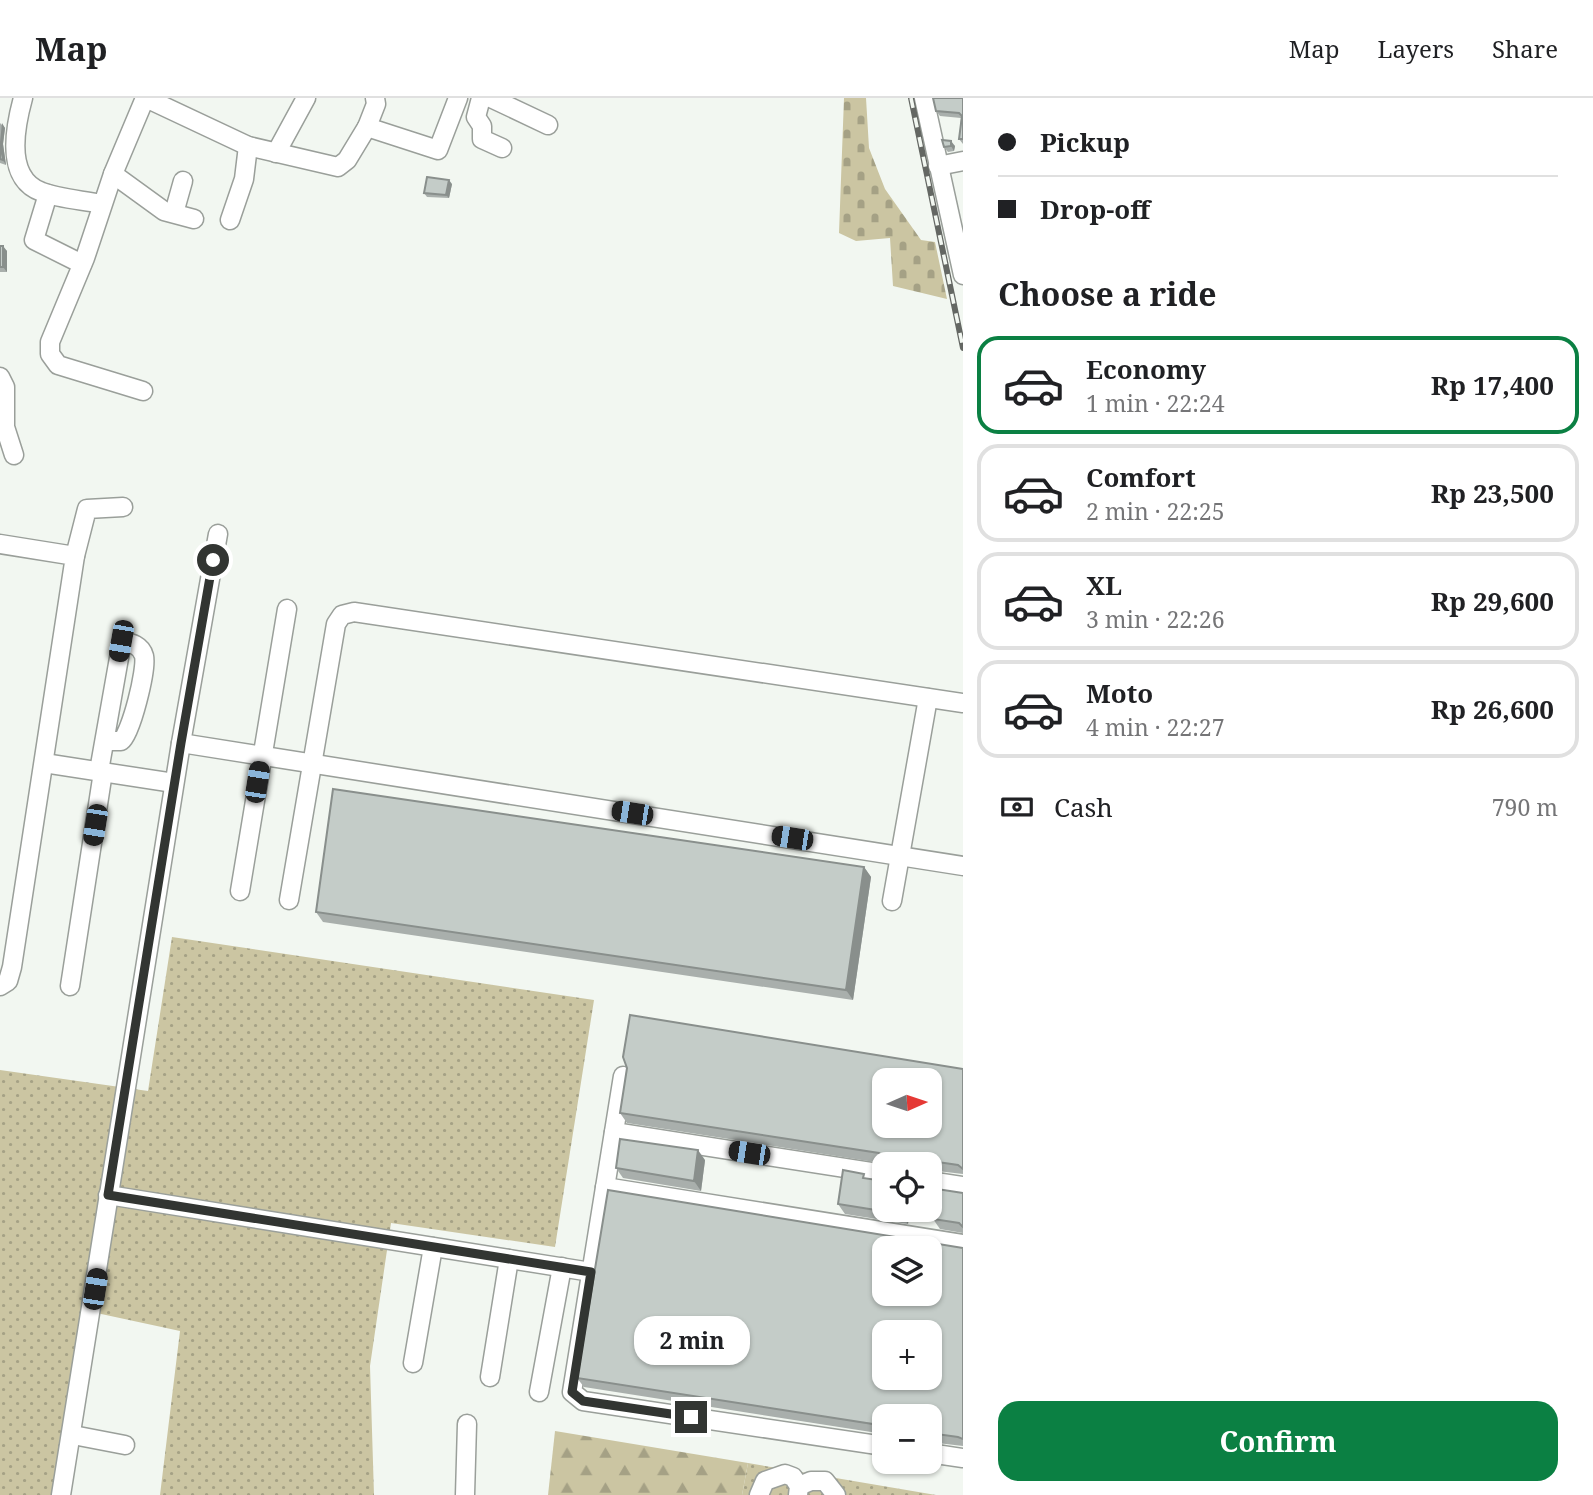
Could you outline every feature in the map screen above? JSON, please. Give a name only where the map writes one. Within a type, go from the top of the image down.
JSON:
[{"type":"street","points":[[23,98],[15,136],[17,165],[29,184],[48,194],[103,204]]},
{"type":"street","points":[[143,391],[58,365],[52,360],[50,342],[82,264],[113,174],[146,98],[248,146],[338,167],[347,160],[367,128],[376,104],[374,98]]},
{"type":"street","points":[[276,153],[306,98]]},
{"type":"street","points":[[367,128],[438,150],[458,98]]},
{"type":"street","points":[[481,98],[476,117],[482,126],[482,139],[502,148]]},
{"type":"street","points":[[491,98],[548,125]]},
{"type":"street","points":[[924,98],[938,166],[956,217],[963,275]]},
{"type":"street","points":[[230,220],[244,179],[248,146]]},
{"type":"street","points":[[938,166],[963,161]]},
{"type":"street","points":[[113,174],[156,205],[194,219]]},
{"type":"street","points":[[174,213],[183,181]]},
{"type":"street","points":[[48,194],[34,240],[82,264]]},
{"type":"street","points":[[0,377],[5,387],[5,427],[14,455]]},
{"type":"street","points":[[0,986],[8,981],[12,967],[75,556],[87,509],[123,507]]},
{"type":"street","points":[[61,1495],[73,1436],[108,1195],[174,783],[218,534]]},
{"type":"street","points":[[0,544],[75,556]]},
{"type":"street","points":[[240,891],[286,609]]},
{"type":"street","points":[[289,900],[336,624],[342,615],[349,613],[963,703]]},
{"type":"street","points":[[70,986],[104,741],[121,641],[132,643],[139,648],[144,660],[131,731],[121,741],[104,741]]},
{"type":"street","points":[[892,901],[928,698]]},
{"type":"street","points":[[181,743],[963,866]]},
{"type":"street","points":[[44,763],[174,783]]},
{"type":"street","points":[[623,1076],[572,1392],[577,1399],[872,1444]]},
{"type":"street","points":[[614,1132],[872,1172]]},
{"type":"street","points":[[942,1183],[963,1186]]},
{"type":"street","points":[[605,1187],[963,1244]]},
{"type":"street","points":[[108,1195],[591,1272]]},
{"type":"street","points":[[414,1363],[433,1247]]},
{"type":"street","points":[[490,1377],[509,1259]]},
{"type":"street","points":[[539,1392],[562,1267]]},
{"type":"street","points":[[465,1495],[467,1424]]},
{"type":"street","points":[[73,1436],[125,1445]]},
{"type":"street","points":[[942,1455],[963,1458]]},
{"type":"street","points":[[758,1495],[765,1481],[775,1475],[785,1474],[793,1477],[799,1491],[811,1481],[825,1481],[836,1495]]},
{"type":"green space","points":[[844,98],[866,98],[869,148],[885,189],[921,240],[935,242],[947,299],[893,286],[890,238],[856,241],[839,233]]},
{"type":"green space","points":[[172,937],[594,1000],[555,1247],[391,1223],[370,1366],[374,1495],[160,1495],[180,1331],[92,1312],[61,1495],[0,1495],[0,1070],[148,1091]]},
{"type":"green space","points":[[555,1431],[748,1463],[742,1495],[548,1495]]},
{"type":"green space","points":[[748,1463],[936,1495],[742,1495]]},
{"type":"building","points":[[933,98],[963,98],[963,139],[959,139],[962,116],[959,113],[936,111]]},
{"type":"building","points":[[942,140],[951,141],[951,146],[944,147]]},
{"type":"building","points":[[427,177],[449,180],[446,195],[424,193]]},
{"type":"building","points":[[0,246],[3,246],[3,267],[0,267]]},
{"type":"building","points":[[333,789],[864,867],[846,990],[316,912]]},
{"type":"building","points":[[630,1015],[963,1069],[963,1169],[958,1165],[942,1163],[942,1152],[873,1152],[620,1113],[627,1068],[623,1057]]},
{"type":"building","points":[[620,1139],[698,1150],[694,1181],[616,1168]]},
{"type":"building","points":[[843,1170],[864,1174],[863,1178],[872,1179],[872,1209],[838,1204]]},
{"type":"building","points":[[608,1190],[890,1236],[872,1236],[872,1306],[942,1306],[942,1245],[963,1248],[963,1439],[942,1435],[942,1404],[872,1404],[872,1424],[577,1378]]},
{"type":"building","points":[[942,1190],[963,1193],[963,1227],[959,1223],[942,1220]]},
{"type":"railway","points":[[911,98],[963,348]]},
{"type":"route","points":[[213,560],[108,1195],[591,1272],[572,1392],[577,1399],[583,1401],[691,1417]]}]
